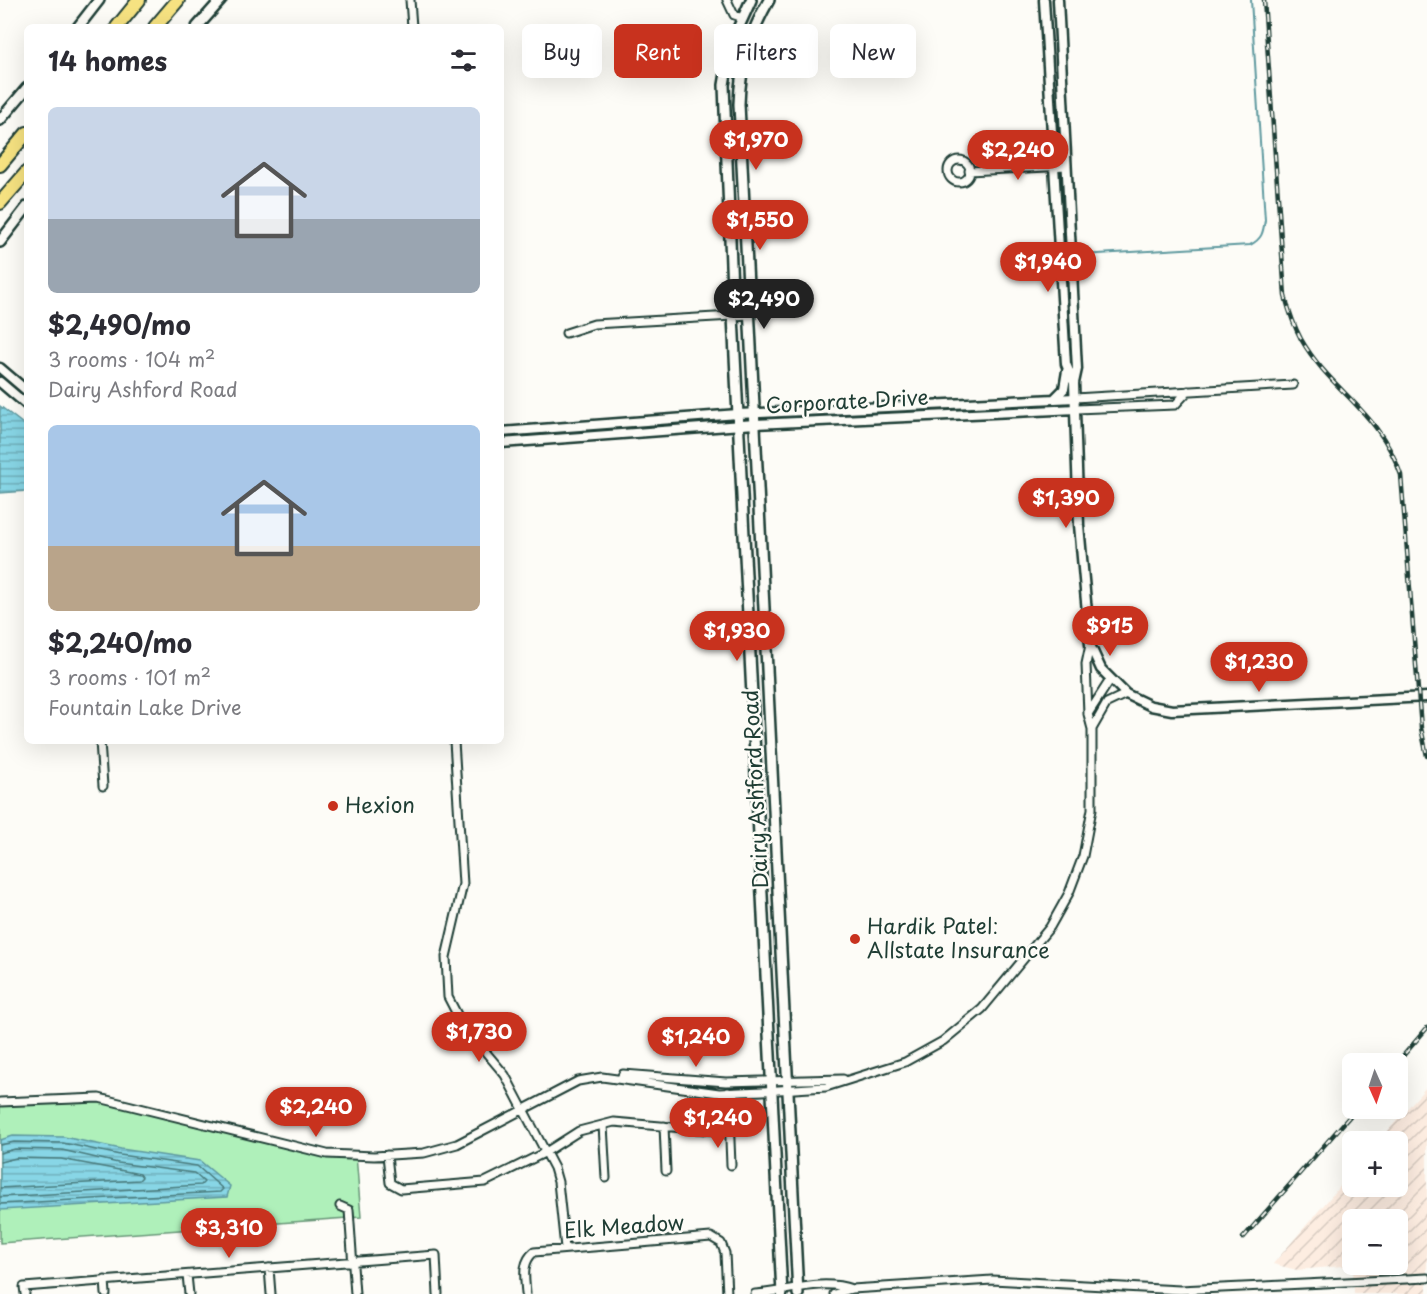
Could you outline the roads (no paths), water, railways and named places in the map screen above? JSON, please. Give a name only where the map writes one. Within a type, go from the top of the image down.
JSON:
[{"type":"highway","points":[[119,24],[139,0]]},
{"type":"highway","points":[[158,24],[178,0]]},
{"type":"highway","points":[[0,165],[24,137]]},
{"type":"highway","points":[[0,203],[24,175]]},
{"type":"main road","points":[[80,24],[99,0]]},
{"type":"main road","points":[[200,24],[221,0]]},
{"type":"main road","name":"Dairy Ashford Road","points":[[751,0],[742,18],[725,67],[725,122],[776,1187],[784,1293]]},
{"type":"main road","name":"Dairy Ashford Road","points":[[769,0],[753,29],[742,64],[740,122],[776,810],[798,1290]]},
{"type":"main road","points":[[0,120],[24,92]]},
{"type":"main road","points":[[725,122],[740,122]]},
{"type":"main road","points":[[726,157],[741,156]]},
{"type":"main road","points":[[0,242],[24,211]]},
{"type":"main road","points":[[754,735],[772,734]]},
{"type":"main road","points":[[758,811],[776,810]]},
{"type":"main road","points":[[765,948],[781,948]]},
{"type":"main road","points":[[776,1187],[792,1186]]},
{"type":"street","points":[[410,0],[412,24]]},
{"type":"street","points":[[727,0],[734,15],[742,18]]},
{"type":"street","points":[[1044,0],[1052,167],[1067,370],[1064,388],[1054,399]]},
{"type":"street","points":[[0,1102],[99,1098],[327,1154],[424,1153],[457,1144],[578,1081],[602,1077],[621,1078],[625,1082],[681,1089],[728,1092],[826,1087],[845,1079],[905,1062],[943,1041],[982,1009],[1050,927],[1069,893],[1083,856],[1092,809],[1092,729],[1088,714],[1086,664],[1090,645],[1079,525],[1074,383],[1077,369],[1058,0]]},
{"type":"street","points":[[1047,46],[1061,45]]},
{"type":"street","points":[[969,171],[1066,166]]},
{"type":"street","points":[[1057,229],[1069,230]]},
{"type":"street","points":[[566,333],[594,324],[750,315]]},
{"type":"street","points":[[0,368],[24,388]]},
{"type":"street","points":[[1067,370],[1074,383]]},
{"type":"street","points":[[0,382],[24,402]]},
{"type":"street","name":"Corporate Drive","points":[[504,432],[738,414],[1293,385]]},
{"type":"street","name":"Corporate Drive","points":[[504,443],[754,424],[1175,405],[1188,391]]},
{"type":"street","points":[[1107,396],[1108,407]]},
{"type":"street","points":[[911,406],[911,417]]},
{"type":"street","points":[[666,420],[667,431]]},
{"type":"street","points":[[1090,645],[1101,669],[1126,694],[1151,706],[1172,710],[1427,697]]},
{"type":"street","points":[[1088,714],[1110,680]]},
{"type":"street","points":[[1092,729],[1107,703],[1126,694]]},
{"type":"street","points":[[100,744],[103,786]]},
{"type":"street","points":[[454,744],[464,884],[446,957],[445,986],[455,1014],[504,1075],[546,1152],[558,1182],[565,1248]]},
{"type":"street","points":[[621,1078],[623,1074],[726,1082],[845,1079]]},
{"type":"street","points":[[681,1089],[682,1079]]},
{"type":"street","points":[[728,1092],[731,1165]]},
{"type":"street","points":[[387,1155],[390,1183],[401,1189],[485,1182],[546,1152],[579,1131],[614,1122],[730,1132]]},
{"type":"street","points":[[603,1125],[606,1178]]},
{"type":"street","points":[[664,1126],[666,1171]]},
{"type":"street","points":[[340,1206],[349,1210],[355,1294]]},
{"type":"street","name":"Elk Meadow","points":[[526,1294],[525,1268],[530,1256],[541,1250],[711,1237],[721,1243],[725,1253],[727,1294]]},
{"type":"street","points":[[25,1290],[105,1280],[436,1256],[438,1294]]},
{"type":"street","points":[[269,1268],[271,1294]]},
{"type":"street","points":[[188,1275],[189,1294]]},
{"type":"street","points":[[834,1294],[852,1289],[993,1280],[1180,1290],[1427,1278]]},
{"type":"street","points":[[105,1280],[106,1294]]},
{"type":"street","points":[[755,1294],[784,1293],[838,1285],[852,1289]]},
{"type":"water","points":[[0,406],[24,425],[24,491],[0,493]]},
{"type":"water","points":[[13,1136],[64,1137],[121,1149],[200,1161],[230,1186],[227,1197],[0,1210],[0,1140]]},
{"type":"waterway","points":[[1081,255],[1250,245],[1259,238],[1263,232],[1265,220],[1251,0]]},
{"type":"railway","points":[[1264,0],[1285,296],[1301,339],[1326,373],[1368,417],[1392,453],[1401,475],[1421,728],[1427,756]]},
{"type":"railway","points":[[1405,1053],[1427,1028]]},
{"type":"railway","points":[[1243,1238],[1347,1119]]},
{"type":"place","name":"Hexion","points":[[333,806]]},
{"type":"place","name":"Hardik Patel: Allstate Insurance","points":[[855,939]]}]
